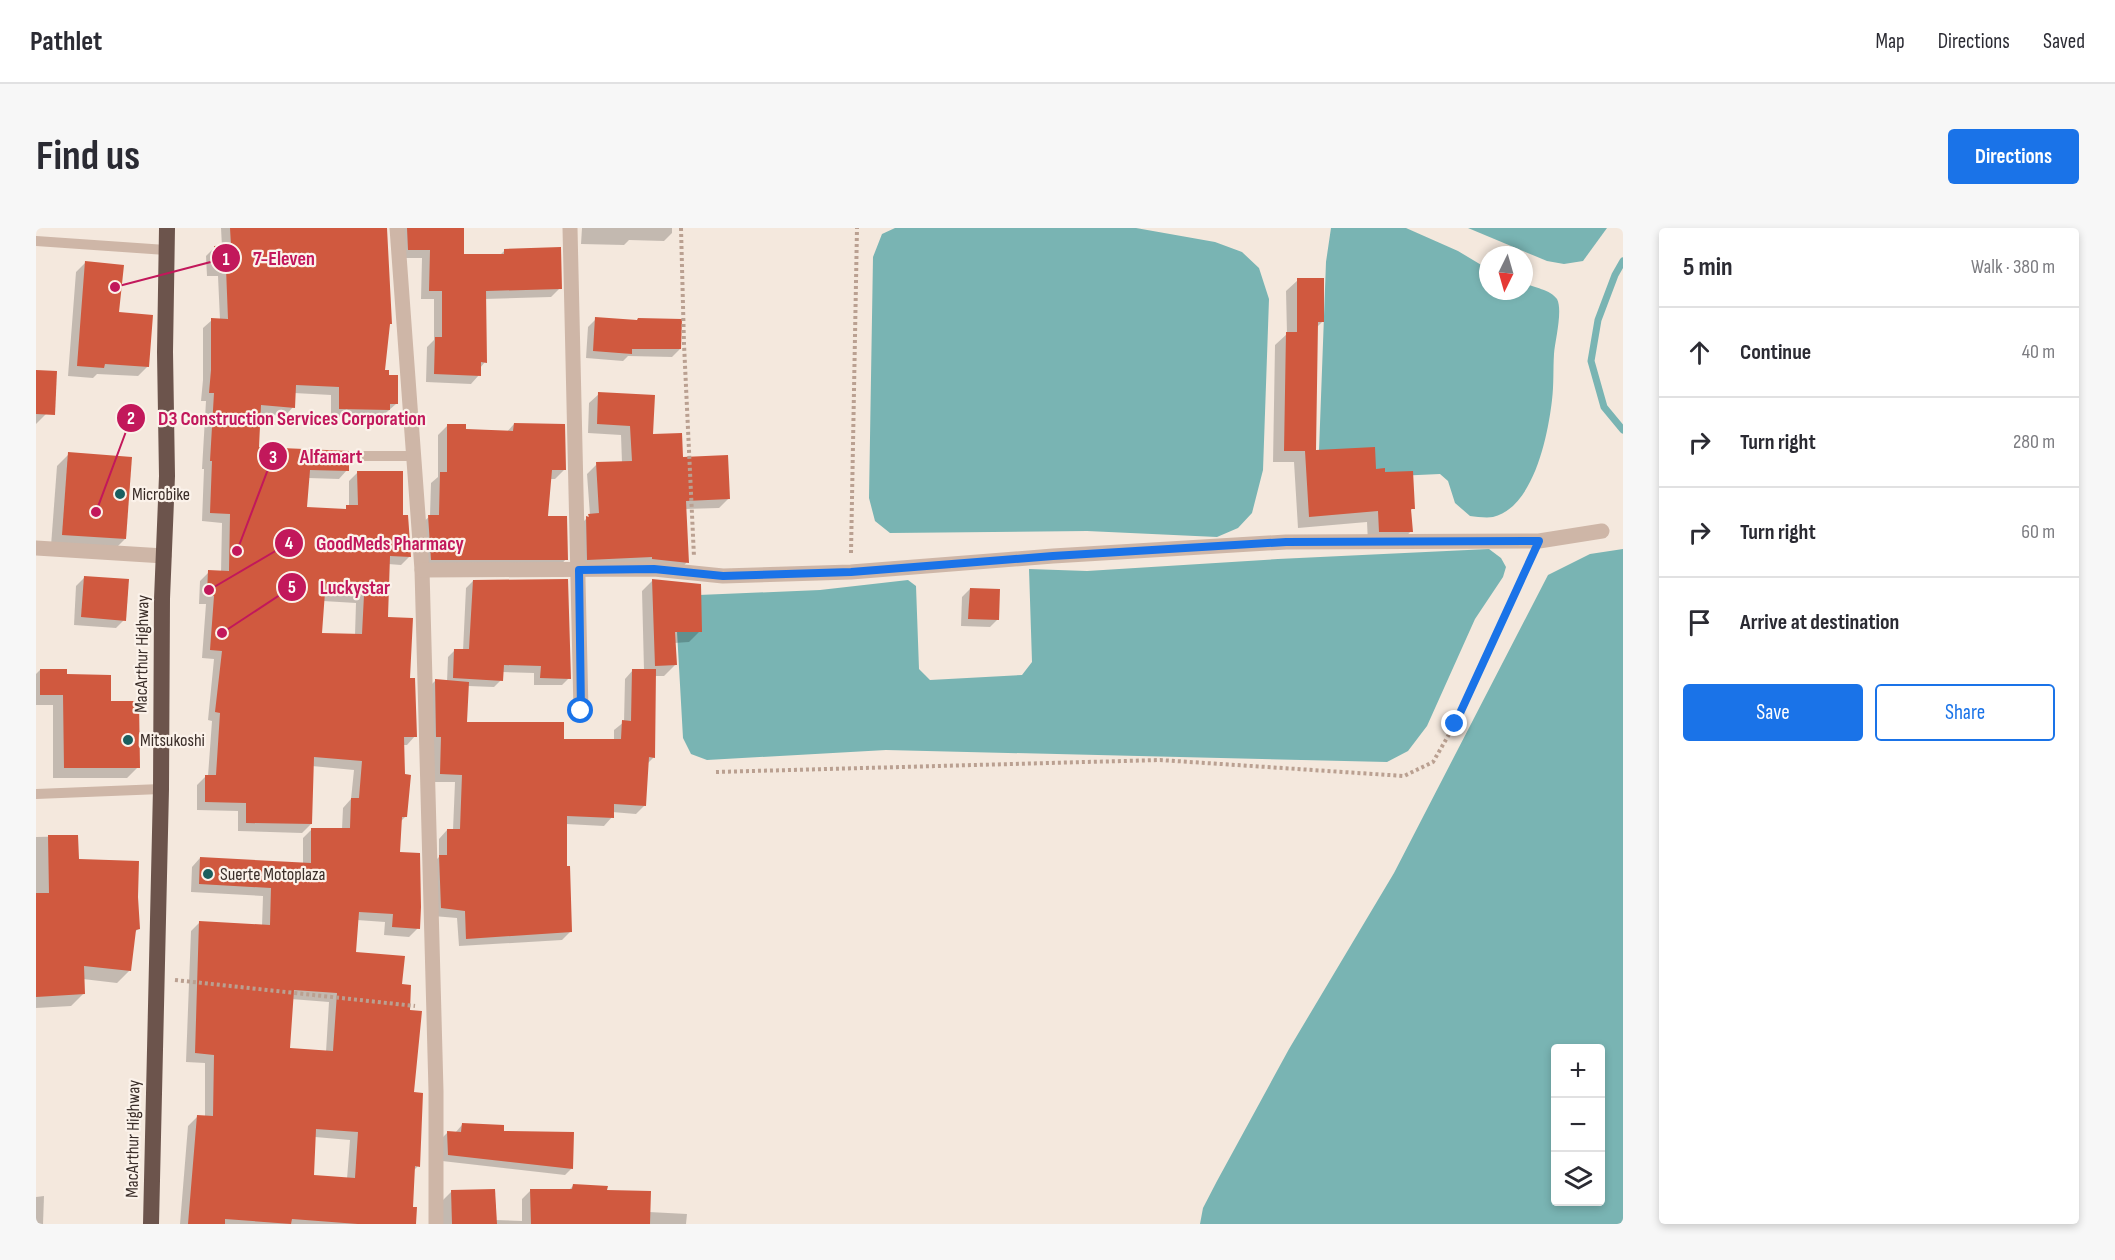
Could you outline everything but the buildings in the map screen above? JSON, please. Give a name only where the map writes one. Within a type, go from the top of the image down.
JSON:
[{"type":"highway","name":"MacArthur Highway","points":[[151,1224],[161,789],[162,599],[167,476],[165,352],[167,228]]},
{"type":"street","points":[[397,228],[422,570],[434,1008],[436,1224]]},
{"type":"street","points":[[570,228],[581,711]]},
{"type":"street","points":[[422,570],[654,569],[723,576],[851,572],[1053,556],[1286,542],[1539,541],[1602,531]]},
{"type":"street","points":[[36,548],[164,556]]},
{"type":"lane","points":[[36,241],[166,250]]},
{"type":"lane","points":[[361,456],[413,456]]},
{"type":"lane","points":[[36,794],[161,789]]},
{"type":"path","points":[[681,228],[694,572]]},
{"type":"path","points":[[851,572],[857,228]]},
{"type":"path","points":[[716,772],[1160,760],[1404,776],[1433,762],[1455,724],[1539,541]]},
{"type":"path","points":[[157,978],[434,1008]]},
{"type":"water","points":[[895,228],[1136,228],[1215,242],[1242,252],[1259,268],[1269,299],[1263,470],[1252,513],[1238,528],[1217,537],[1087,531],[890,533],[875,521],[869,498],[873,257],[882,234]]},
{"type":"water","points":[[1331,228],[1406,228],[1458,251],[1479,264],[1479,300],[1533,300],[1533,286],[1546,291],[1557,299],[1559,318],[1554,354],[1553,394],[1547,432],[1529,485],[1507,511],[1493,517],[1470,516],[1455,503],[1448,481],[1440,474],[1374,477],[1319,451],[1326,262]]},
{"type":"water","points":[[1468,228],[1607,228],[1583,261],[1564,264],[1547,261],[1533,255],[1533,246],[1511,246]]},
{"type":"water","points":[[1489,549],[1501,558],[1506,567],[1503,577],[1475,619],[1427,726],[1408,751],[1387,762],[886,750],[707,760],[691,754],[683,738],[675,596],[820,590],[908,580],[916,586],[919,669],[930,680],[1022,675],[1032,662],[1029,569],[1087,571]]},
{"type":"water","points":[[1623,549],[1623,1224],[1200,1224],[1203,1208],[1217,1181],[1289,1049],[1394,873],[1548,575],[1590,554]]},
{"type":"waterway","points":[[1623,261],[1615,275],[1598,320],[1591,361],[1604,407],[1623,430]]},
{"type":"place","name":"7-Eleven","points":[[115,287]]},
{"type":"place","name":"Microbike","points":[[120,494]]},
{"type":"place","name":"D3 Construction Services Corporation","points":[[96,512]]},
{"type":"place","name":"Alfamart","points":[[237,551]]},
{"type":"place","name":"GoodMeds Pharmacy","points":[[209,590]]},
{"type":"place","name":"Luckystar","points":[[222,633]]},
{"type":"place","name":"Mitsukoshi","points":[[128,740]]},
{"type":"place","name":"Suerte Motoplaza","points":[[208,874]]},
{"type":"route","points":[[581,711],[579,570],[654,569],[723,576],[851,572],[1053,556],[1286,542],[1539,541],[1455,724]]}]
